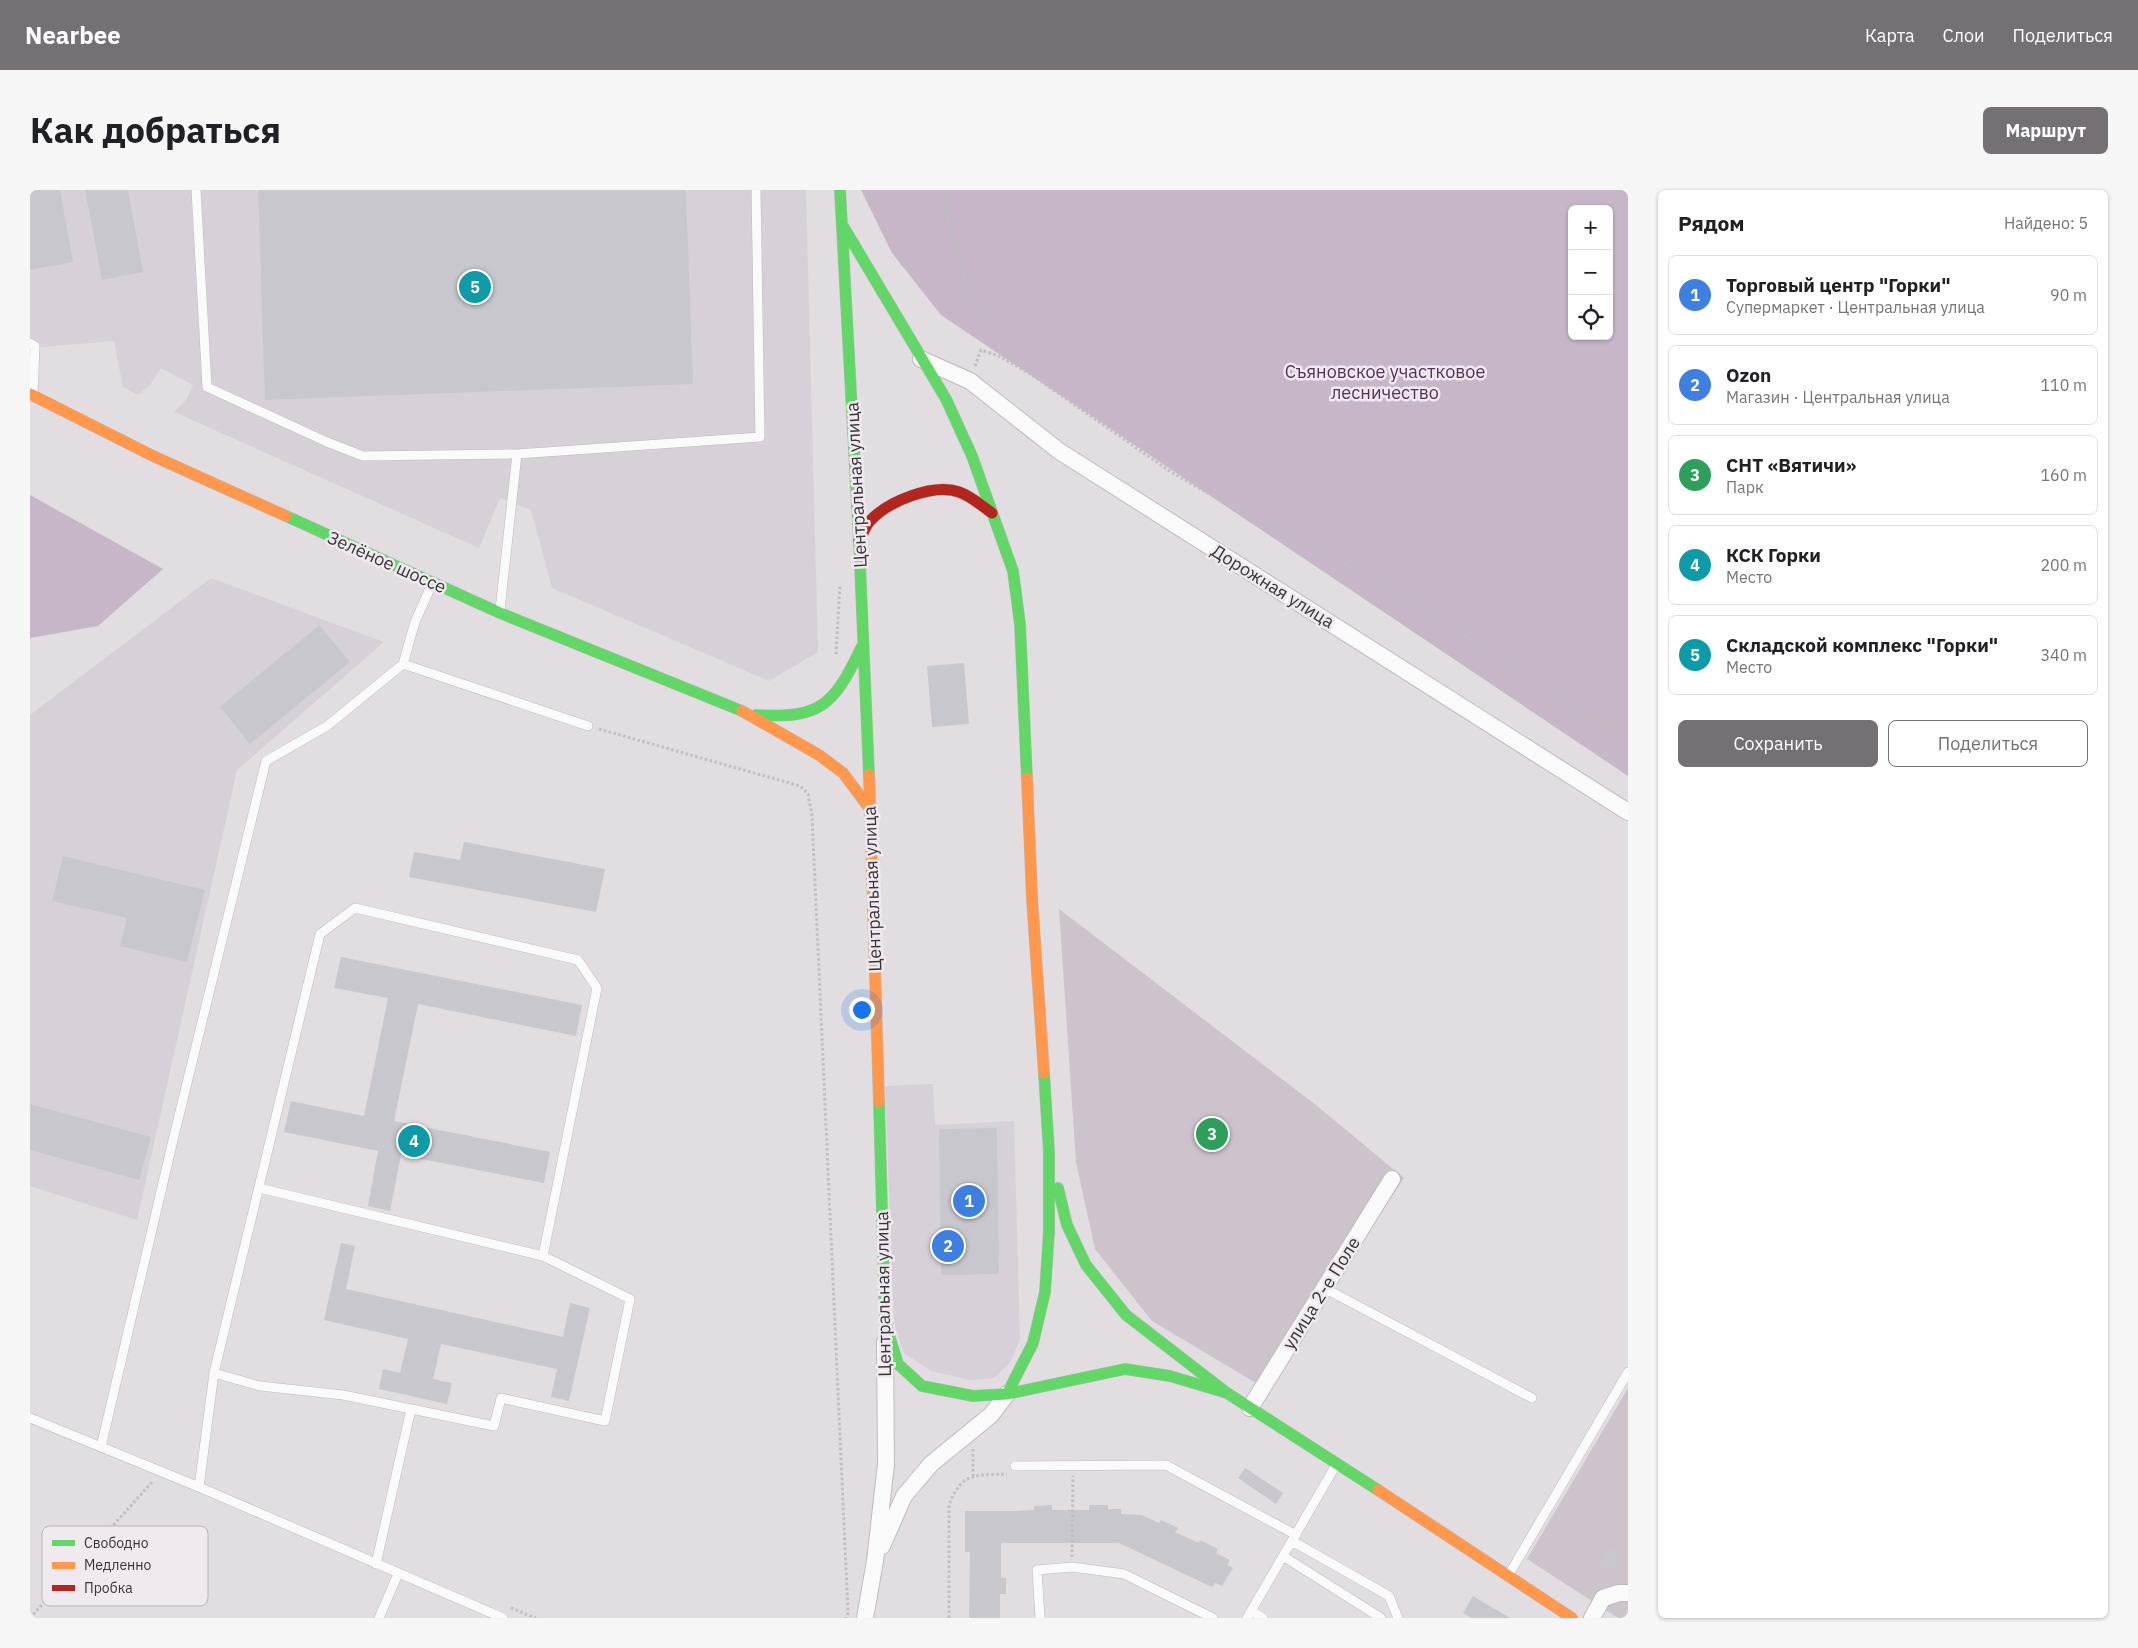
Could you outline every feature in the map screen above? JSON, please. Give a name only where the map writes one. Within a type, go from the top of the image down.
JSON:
[{"type":"main road","name":"Центральная улица","points":[[840,190],[859,541],[870,809],[885,1322]]},
{"type":"main road","points":[[841,221],[920,358],[946,399],[972,456],[1013,571],[1020,624],[1032,898],[1048,1152],[1049,1231],[1045,1292],[1033,1343],[1007,1394]]},
{"type":"main road","name":"Зелёное шоссе","points":[[31,395],[153,456],[500,613],[750,714]]},
{"type":"main road","points":[[859,541],[870,521],[893,505],[916,493],[934,490],[958,491],[992,513]]},
{"type":"main road","points":[[750,714],[780,717],[802,716],[819,708],[834,696],[848,677],[863,644]]},
{"type":"main road","points":[[750,714],[819,754],[843,773],[870,809]]},
{"type":"main road","points":[[1048,1152],[1067,1225],[1086,1265],[1126,1315],[1227,1393],[1572,1618]]},
{"type":"main road","points":[[885,1322],[898,1364],[922,1386],[973,1396],[1007,1394],[1125,1369],[1170,1376],[1227,1393]]},
{"type":"street","name":"Дорожная улица","points":[[920,358],[970,382],[1059,451],[1628,812]]},
{"type":"street","name":"улица 2-е Поле","points":[[1250,1408],[1392,1179]]},
{"type":"street","name":"Центральная улица","points":[[865,1618],[875,1562],[886,1464],[885,1322]]},
{"type":"street","points":[[875,1562],[904,1496],[930,1464],[991,1415],[1007,1394]]},
{"type":"street","points":[[1592,1618],[1603,1598],[1619,1592],[1628,1593]]},
{"type":"lane","points":[[196,190],[207,387],[327,442],[363,456],[517,454],[760,437],[756,190]]},
{"type":"lane","points":[[30,343],[35,346],[31,395]]},
{"type":"lane","points":[[500,613],[517,454]]},
{"type":"lane","points":[[101,1448],[174,1136],[266,762],[327,726],[403,664],[415,622],[432,582]]},
{"type":"lane","points":[[403,664],[588,726]]},
{"type":"lane","points":[[199,1487],[214,1373],[320,934],[355,908],[578,960],[597,988],[542,1256]]},
{"type":"lane","points":[[214,1373],[260,1386],[343,1395],[494,1426],[501,1398],[605,1421],[630,1299],[542,1256],[259,1188]]},
{"type":"lane","points":[[1324,1288],[1532,1398]]},
{"type":"lane","points":[[1508,1576],[1628,1372]]},
{"type":"lane","points":[[376,1564],[411,1408]]},
{"type":"lane","points":[[30,1418],[199,1487],[503,1618]]},
{"type":"lane","points":[[1263,1618],[1249,1615],[1337,1463]]},
{"type":"lane","points":[[1015,1466],[1166,1465],[1294,1538],[1388,1596],[1398,1618]]},
{"type":"lane","points":[[1283,1556],[1381,1618]]},
{"type":"lane","points":[[1040,1618],[1037,1570],[1072,1567],[1124,1574],[1213,1618]]},
{"type":"lane","points":[[379,1618],[398,1574]]},
{"type":"path","points":[[943,190],[945,208],[971,300],[1021,369]]},
{"type":"path","points":[[970,382],[982,350],[999,356],[1021,369],[1171,472],[1232,507],[1386,584],[1581,710],[1628,731]]},
{"type":"path","points":[[836,662],[840,583]]},
{"type":"path","points":[[588,726],[800,786],[808,794],[812,826],[848,1613],[846,1618]]},
{"type":"path","points":[[949,1618],[949,1505],[955,1490],[968,1477],[1014,1473],[1015,1466]]},
{"type":"path","points":[[1072,1567],[1074,1466]]},
{"type":"path","points":[[113,1526],[161,1472]]},
{"type":"path","points":[[30,1618],[42,1605]]},
{"type":"shaded area","points":[[30,190],[806,190],[818,652],[769,681],[552,588],[531,510],[500,498],[479,548],[174,412],[186,400],[193,385],[161,368],[150,385],[138,395],[123,387],[114,341],[30,348]]},
{"type":"shaded area","points":[[211,578],[384,642],[237,770],[137,1220],[30,1186],[30,715]]},
{"type":"shaded area","points":[[1059,909],[1316,1105],[1404,1178],[1266,1389],[1152,1321],[1095,1249],[1076,1162]]},
{"type":"shaded area","points":[[933,1084],[935,1125],[1014,1121],[1020,1340],[1010,1363],[994,1378],[970,1380],[931,1371],[904,1353],[894,1322],[885,1086]]},
{"type":"shaded area","points":[[1628,1388],[1628,1618],[1618,1618],[1527,1559]]},
{"type":"green space","name":"Съяновское участковое лесничество","points":[[861,190],[1628,190],[1628,776],[941,315],[892,253]]},
{"type":"green space","points":[[30,495],[163,569],[98,626],[30,638]]},
{"type":"building","points":[[30,190],[60,190],[73,262],[30,270]]},
{"type":"building","points":[[85,190],[128,190],[143,272],[102,280]]},
{"type":"building","points":[[258,190],[686,190],[693,384],[265,400]]},
{"type":"building","points":[[319,625],[350,662],[250,744],[220,707]]},
{"type":"building","points":[[964,663],[969,724],[932,727],[927,666]]},
{"type":"building","points":[[464,842],[605,869],[596,912],[409,877],[414,852],[460,860]]},
{"type":"building","points":[[63,856],[205,890],[187,962],[120,946],[127,918],[52,901]]},
{"type":"building","points":[[341,957],[582,1005],[576,1036],[418,1004],[394,1121],[550,1152],[544,1183],[401,1155],[390,1211],[368,1206],[378,1151],[284,1132],[291,1101],[364,1116],[388,998],[334,988]]},
{"type":"building","points":[[30,1104],[151,1137],[139,1180],[30,1150]]},
{"type":"building","points":[[997,1128],[999,1274],[941,1275],[939,1129]]},
{"type":"building","points":[[341,1243],[355,1246],[346,1289],[563,1337],[570,1303],[590,1308],[569,1401],[551,1397],[557,1369],[441,1344],[433,1379],[452,1383],[447,1404],[379,1389],[383,1369],[400,1373],[408,1339],[324,1320]]},
{"type":"building","points":[[1245,1468],[1283,1493],[1276,1504],[1238,1478]]},
{"type":"building","points":[[1052,1505],[1052,1510],[1089,1510],[1089,1505],[1108,1505],[1108,1509],[1121,1509],[1121,1514],[1142,1515],[1159,1523],[1161,1520],[1178,1528],[1175,1532],[1199,1543],[1200,1540],[1218,1549],[1216,1553],[1230,1560],[1227,1565],[1233,1568],[1222,1586],[1215,1583],[1212,1587],[1119,1543],[1001,1543],[1001,1578],[1006,1578],[1006,1594],[1000,1594],[1000,1618],[969,1618],[970,1552],[965,1552],[965,1511],[1034,1510],[1034,1506]]},
{"type":"building","points":[[1609,1547],[1621,1555],[1612,1569],[1600,1562]]},
{"type":"building","points":[[1473,1596],[1510,1618],[1472,1618],[1463,1613]]},
{"type":"traffic: fast","points":[[840,190],[859,541],[869,775]]},
{"type":"traffic: fast","points":[[843,226],[946,399],[972,456],[1013,571],[1020,624],[1027,778]]},
{"type":"traffic: fast","points":[[286,516],[500,613],[742,711]]},
{"type":"traffic: fast","points":[[756,715],[778,716],[796,714],[811,711],[823,704],[842,683],[861,648]]},
{"type":"traffic: fast","points":[[1007,1394],[1033,1343],[1045,1292],[1049,1231],[1049,1152],[1044,1073]]},
{"type":"traffic: fast","points":[[879,1102],[885,1322],[898,1364],[922,1386],[973,1396],[1007,1394],[1125,1369],[1170,1376],[1227,1393]]},
{"type":"traffic: fast","points":[[1058,1188],[1067,1225],[1086,1265],[1126,1315],[1227,1393],[1378,1490]]},
{"type":"traffic: slow","points":[[30,394],[153,456],[286,516]]},
{"type":"traffic: slow","points":[[742,711],[819,755],[843,773],[870,809]]},
{"type":"traffic: slow","points":[[869,775],[879,1102]]},
{"type":"traffic: slow","points":[[1027,778],[1032,898],[1044,1073]]},
{"type":"traffic: slow","points":[[1378,1490],[1572,1618]]},
{"type":"traffic: jam","points":[[859,541],[868,523],[878,514],[899,501],[925,492],[937,490],[959,492],[992,513]]},
{"type":"place","name":"Складской комплекс \"Горки\"","points":[[475,287]]},
{"type":"place","name":"СНТ «Вятичи»","points":[[1212,1134]]},
{"type":"place","name":"КСК Горки","points":[[414,1141]]},
{"type":"place","name":"Торговый центр \"Горки\"","points":[[969,1201]]},
{"type":"place","name":"Ozon","points":[[948,1246]]}]
